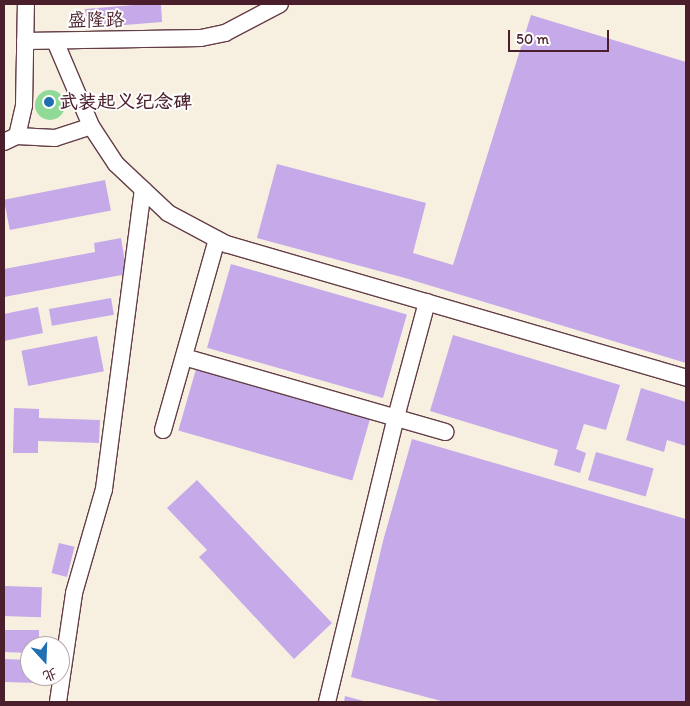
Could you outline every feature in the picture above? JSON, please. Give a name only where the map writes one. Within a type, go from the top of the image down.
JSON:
[{"type":"street","points":[[26,4],[24,105],[10,139],[55,138],[91,126]]},
{"type":"street","name":"盛隆路","points":[[25,41],[201,38],[226,32],[280,4]]},
{"type":"street","points":[[55,41],[91,126],[116,164],[168,213],[226,244],[686,378]]},
{"type":"street","points":[[58,702],[74,593],[104,489],[144,190]]},
{"type":"street","points":[[163,430],[217,239]]},
{"type":"street","points":[[327,702],[426,302]]},
{"type":"street","points":[[184,356],[445,432]]},
{"type":"green space","points":[[50,90],[61,94],[65,105],[61,116],[50,120],[39,116],[35,105],[39,94]]},
{"type":"building","points":[[161,4],[162,22],[87,28],[85,9]]},
{"type":"building","points":[[531,15],[686,62],[686,363],[405,278],[257,238],[277,164],[426,203],[413,253],[453,265]]},
{"type":"building","points":[[105,180],[111,210],[10,230],[4,200]]},
{"type":"building","points":[[121,238],[127,274],[4,297],[4,269],[95,252],[94,243]]},
{"type":"building","points":[[231,264],[407,314],[383,398],[207,348]]},
{"type":"building","points":[[111,298],[114,315],[52,326],[49,309]]},
{"type":"building","points":[[38,307],[43,333],[4,341],[4,314]]},
{"type":"building","points":[[453,335],[620,385],[606,430],[584,424],[576,449],[586,453],[580,473],[554,465],[558,450],[430,411]]},
{"type":"building","points":[[97,336],[104,371],[28,386],[21,351]]},
{"type":"building","points":[[196,369],[370,419],[352,480],[178,431]]},
{"type":"building","points":[[641,388],[686,402],[686,446],[667,440],[664,452],[626,440]]},
{"type":"building","points":[[14,408],[39,409],[39,418],[100,420],[99,443],[38,441],[38,453],[13,453]]},
{"type":"building","points":[[412,439],[686,519],[686,702],[445,702],[351,677],[383,541]]},
{"type":"building","points":[[596,452],[654,469],[646,496],[588,480]]},
{"type":"building","points":[[197,480],[332,623],[294,659],[199,557],[207,550],[167,508]]},
{"type":"building","points":[[59,543],[75,547],[67,577],[52,573]]},
{"type":"building","points":[[4,586],[42,587],[41,617],[4,616]]},
{"type":"building","points":[[4,630],[39,630],[39,636],[20,636],[20,653],[4,652]]},
{"type":"building","points":[[4,659],[20,660],[20,682],[4,682]]},
{"type":"building","points":[[345,696],[367,702],[344,702]]},
{"type":"place","name":"武装起义纪念碑","points":[[49,102]]}]
